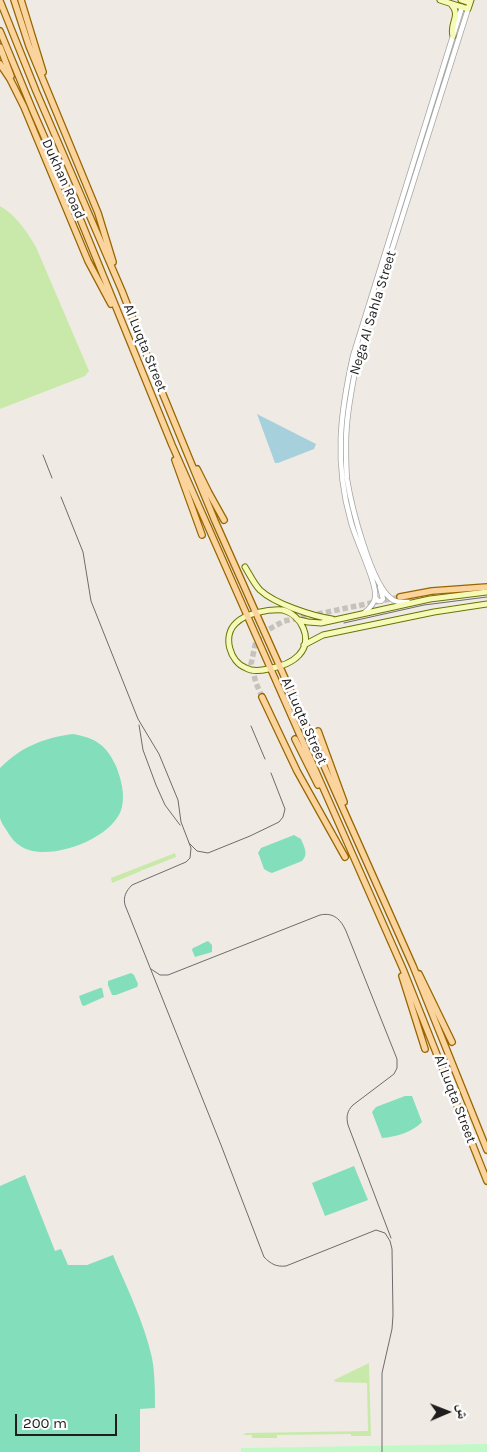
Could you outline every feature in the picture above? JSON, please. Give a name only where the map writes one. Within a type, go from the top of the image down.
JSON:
[{"type":"main road","points":[[14,0],[20,21],[98,213],[122,291]]},
{"type":"main road","points":[[21,0],[56,112]]},
{"type":"main road","points":[[440,0],[465,8]]},
{"type":"main road","name":"Dukhan Road","points":[[0,1],[122,291]]},
{"type":"main road","name":"Nega Al Sahla Street","points":[[465,8],[466,1]]},
{"type":"main road","points":[[450,4],[455,9],[456,14],[451,31],[453,36]]},
{"type":"main road","name":"Dukhan Road","points":[[0,30],[124,328]]},
{"type":"main road","points":[[0,47],[88,261],[124,328]]},
{"type":"main road","points":[[0,64],[10,79],[24,108]]},
{"type":"main road","name":"Al Luqta Street","points":[[122,291],[215,521],[413,966],[487,1150]]},
{"type":"main road","name":"Al Luqta Street","points":[[124,328],[172,445],[390,940],[432,1040],[487,1181]]},
{"type":"main road","points":[[172,445],[178,468],[202,535]]},
{"type":"main road","points":[[186,450],[224,520]]},
{"type":"main road","points":[[245,567],[259,589],[270,598],[318,617],[335,619]]},
{"type":"main road","points":[[400,597],[432,591],[487,586]]},
{"type":"main road","points":[[299,619],[315,623],[420,601],[487,592]]},
{"type":"main road","points":[[304,646],[323,635],[434,612],[487,604]]},
{"type":"main road","points":[[272,610],[283,610],[299,619],[305,632],[304,646],[301,654],[280,667],[271,669],[248,670],[237,663],[233,658],[229,644],[231,630],[235,623],[256,614],[272,610]]},
{"type":"main road","points":[[262,697],[294,764],[345,857]]},
{"type":"main road","points":[[318,731],[361,842],[363,853]]},
{"type":"main road","points":[[295,738],[354,858]]},
{"type":"main road","points":[[390,940],[425,1048]]},
{"type":"main road","points":[[413,966],[423,981],[452,1042]]},
{"type":"street","name":"Nega Al Sahla Street","points":[[376,597],[373,582],[353,528],[343,488],[340,444],[342,408],[352,356],[453,36],[465,8]]},
{"type":"street","name":"Nega Al Sahla Street","points":[[420,601],[401,602],[392,599],[376,577],[356,520],[348,480],[346,435],[349,401],[357,360],[465,8]]},
{"type":"street","points":[[364,613],[376,597],[378,601],[383,599],[376,577]]},
{"type":"green space","points":[[0,206],[16,219],[36,247],[89,371],[85,376],[0,409]]},
{"type":"green space","points":[[73,734],[94,740],[108,753],[116,766],[121,781],[123,791],[122,807],[117,818],[108,828],[83,843],[54,851],[41,852],[25,849],[14,840],[0,820],[0,768],[24,749],[42,741]]},
{"type":"green space","points":[[294,835],[301,839],[306,853],[302,861],[272,873],[264,869],[258,853],[261,848]]},
{"type":"green space","points":[[175,853],[176,857],[142,869],[112,883],[111,878]]},
{"type":"green space","points":[[208,941],[212,945],[212,952],[195,957],[193,948]]},
{"type":"green space","points":[[131,973],[138,984],[137,987],[112,995],[108,981]]},
{"type":"green space","points":[[102,988],[104,997],[84,1006],[82,1005],[79,996]]},
{"type":"green space","points":[[405,1096],[412,1096],[422,1122],[414,1129],[404,1133],[382,1138],[372,1112],[376,1107]]},
{"type":"green space","points":[[354,1166],[368,1200],[325,1216],[312,1183]]},
{"type":"green space","points":[[25,1175],[55,1251],[61,1249],[68,1265],[87,1265],[113,1255],[135,1305],[149,1345],[155,1383],[155,1408],[140,1409],[140,1452],[0,1452],[0,1186]]},
{"type":"green space","points":[[369,1363],[371,1436],[351,1436],[351,1434],[277,1435],[277,1438],[252,1438],[252,1435],[243,1435],[246,1433],[368,1431],[367,1383],[335,1382],[334,1380]]},
{"type":"green space","points":[[487,1444],[487,1452],[241,1452],[241,1448]]},
{"type":"water","points":[[257,414],[316,444],[314,449],[275,463]]},
{"type":"tunnel","points":[[262,697],[251,664],[256,641],[264,632],[284,621],[400,597]]},
{"type":"tram line","points":[[43,455],[52,478]]},
{"type":"tram line","points":[[61,497],[83,552],[91,601],[138,719],[159,754],[178,800],[181,822],[191,848],[190,858],[186,862],[132,885],[124,899],[125,905],[264,1257],[269,1262],[279,1266],[286,1266],[376,1230],[385,1233],[390,1241],[392,1249],[393,1315],[392,1329],[382,1373],[382,1452]]},
{"type":"tram line","points":[[344,623],[424,605],[487,597]]},
{"type":"tram line","points":[[139,725],[143,750],[156,785],[165,805],[180,825]]},
{"type":"tram line","points":[[251,726],[265,759]]},
{"type":"tram line","points":[[189,843],[197,851],[208,853],[279,822],[283,817],[285,809],[271,773]]},
{"type":"tram line","points":[[151,969],[160,975],[168,975],[320,915],[333,916],[342,923],[397,1059],[397,1068],[394,1074],[353,1105],[347,1117],[348,1125],[391,1238]]}]
